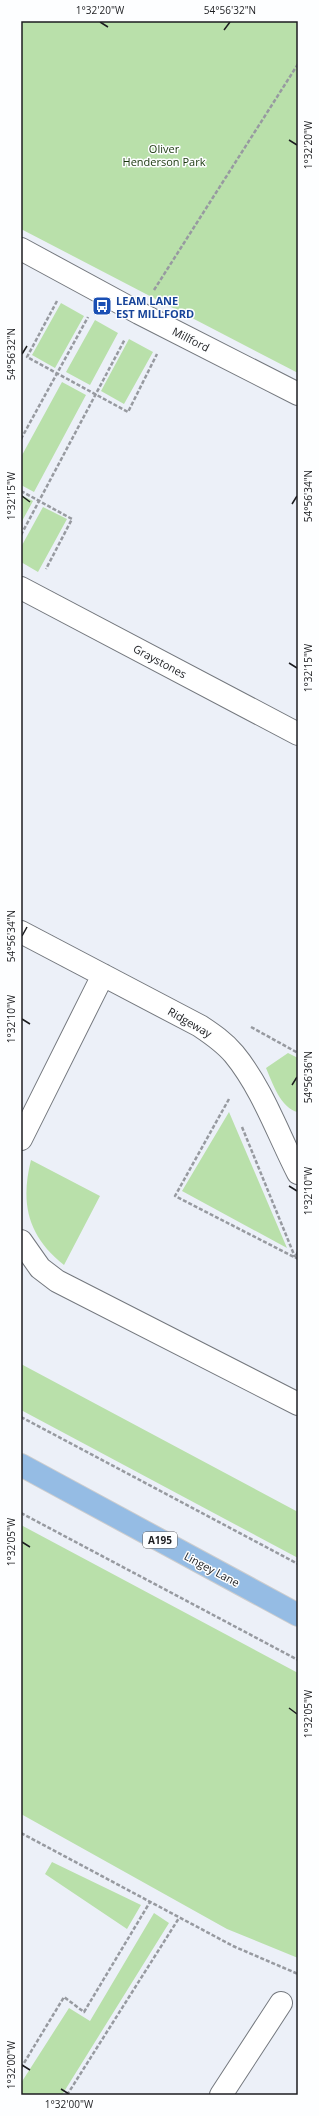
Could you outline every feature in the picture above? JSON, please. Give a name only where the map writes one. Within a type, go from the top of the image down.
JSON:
[{"type":"main road","name":"Lingey Lane","points":[[21,1465],[298,1615]]},
{"type":"street","name":"Millford","points":[[21,249],[139,313],[298,394]]},
{"type":"street","name":"Graystones","points":[[27,591],[298,734]]},
{"type":"street","name":"Ridgeway","points":[[21,932],[200,1026],[218,1038],[234,1054],[291,1140],[298,1174]]},
{"type":"street","points":[[21,1139],[103,975]]},
{"type":"street","points":[[21,1241],[40,1268],[57,1281],[298,1404]]},
{"type":"street","points":[[221,2095],[281,2003]]},
{"type":"path","points":[[21,535],[139,313],[298,64]]},
{"type":"path","points":[[71,276],[27,357],[128,412],[170,328]]},
{"type":"path","points":[[21,439],[101,292]]},
{"type":"path","points":[[21,491],[72,520],[27,591]]},
{"type":"path","points":[[233,1105],[230,1097],[175,1196],[296,1258]]},
{"type":"path","points":[[239,1119],[296,1258]]},
{"type":"path","points":[[296,1258],[298,1252]]},
{"type":"path","points":[[21,1417],[298,1564]]},
{"type":"path","points":[[21,1513],[298,1660]]},
{"type":"path","points":[[21,1833],[233,1946],[298,1974]]},
{"type":"path","points":[[21,2068],[64,1997],[84,2012],[150,1902]]},
{"type":"path","points":[[67,2095],[179,1918]]},
{"type":"green space","name":"Oliver Henderson Park","points":[[21,21],[298,21],[298,373],[21,229]]},
{"type":"green space","points":[[61,303],[84,316],[55,368],[32,355]]},
{"type":"green space","points":[[95,320],[118,333],[90,385],[66,372]]},
{"type":"green space","points":[[129,339],[153,352],[124,404],[101,391]]},
{"type":"green space","points":[[62,382],[86,395],[34,492],[21,485],[21,457]]},
{"type":"green space","points":[[21,495],[33,501],[21,523]]},
{"type":"green space","points":[[43,507],[67,519],[38,572],[21,562],[21,547]]},
{"type":"green space","points":[[288,1053],[298,1058],[298,1112],[292,1110],[282,1100],[274,1087],[266,1068]]},
{"type":"green space","points":[[229,1112],[287,1248],[182,1191]]},
{"type":"green space","points":[[31,1160],[100,1196],[64,1265],[42,1243],[30,1218],[26,1191]]},
{"type":"green space","points":[[21,1364],[298,1512],[298,1558],[21,1410]]},
{"type":"green space","points":[[21,1525],[298,1673],[298,1958],[227,1929],[21,1814]]},
{"type":"green space","points":[[52,1862],[141,1905],[127,1929],[45,1874]]},
{"type":"green space","points":[[154,1913],[169,1923],[62,2095],[21,2095],[21,2083],[69,2008],[90,2021]]},
{"type":"place","name":"LEAM LANE EST MILLFORD","points":[[102,306]]}]
